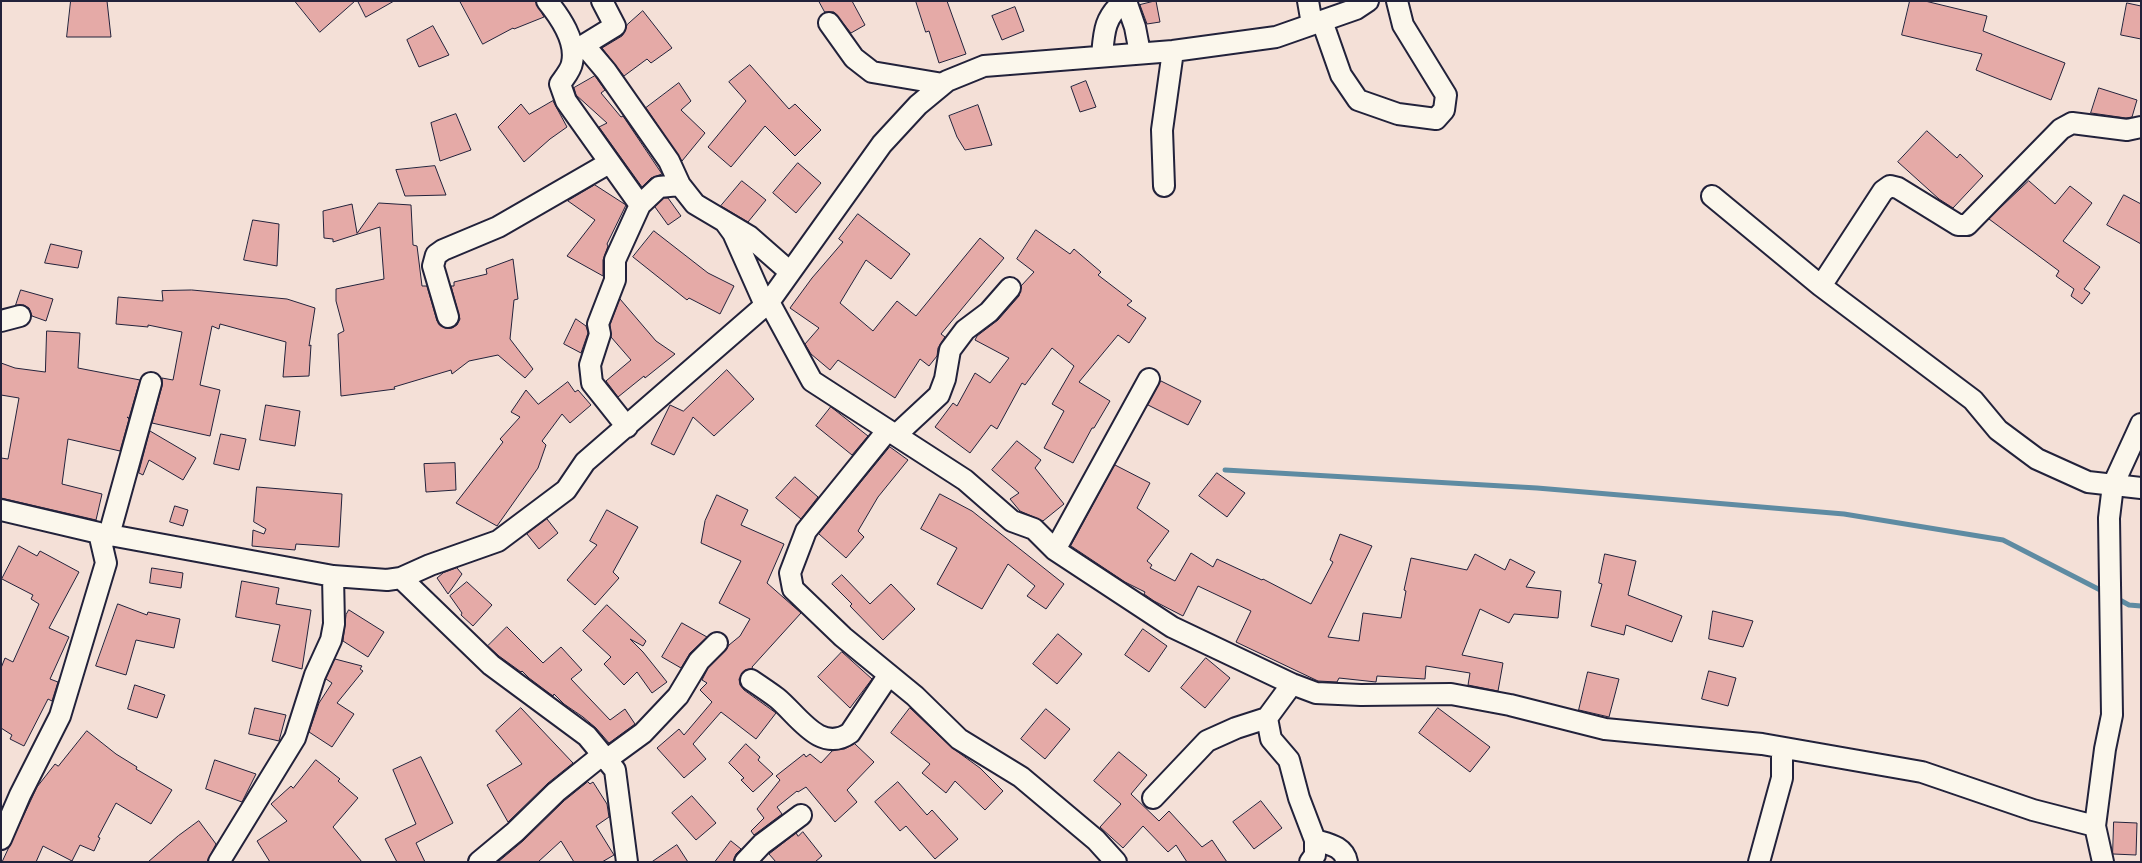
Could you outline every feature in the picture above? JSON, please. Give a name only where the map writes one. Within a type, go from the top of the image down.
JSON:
[{"type":"street","points":[[547,1],[562,21],[573,50],[572,65],[560,84],[566,101],[640,205]]},
{"type":"street","points":[[602,1],[615,26],[584,45],[606,71],[669,162],[680,185],[695,204],[749,236],[790,272]]},
{"type":"street","points":[[1102,56],[1104,27],[1115,9],[1125,1],[1135,26],[1140,53]]},
{"type":"street","points":[[1308,1],[1342,75],[1358,100],[1398,114],[1436,119],[1444,110],[1446,95],[1403,25],[1397,1]]},
{"type":"street","points":[[1,510],[104,534],[333,576],[387,580],[401,578],[430,565],[498,541],[566,490],[585,462],[767,304],[882,144],[918,105],[947,80],[984,66],[1174,50],[1276,37],[1356,9],[1368,1]]},
{"type":"street","points":[[829,23],[854,58],[872,72],[943,84]]},
{"type":"street","points":[[1164,186],[1162,130],[1174,50]]},
{"type":"street","points":[[1820,286],[1883,191],[1890,186],[1898,188],[1958,225],[1967,225],[2060,129],[2072,123],[2127,130],[2141,127]]},
{"type":"street","points":[[448,317],[433,266],[436,255],[443,250],[498,228],[609,163]]},
{"type":"street","points":[[627,426],[592,383],[590,366],[600,334],[598,324],[615,280],[615,260],[640,205],[659,187],[680,185]]},
{"type":"street","points":[[1712,196],[1820,286],[1973,400],[1998,430],[2037,459],[2088,482],[2141,488]]},
{"type":"street","points":[[723,219],[733,233],[767,304],[812,381],[965,480],[1012,521],[1034,529],[1055,550],[1172,627],[1292,684],[1316,693],[1362,695],[1451,694],[1604,729],[1782,748],[1922,772],[2033,810],[2095,826]]},
{"type":"street","points":[[1010,288],[990,312],[965,330],[950,350],[945,379],[939,395],[892,433],[806,530],[790,573],[793,589],[807,605],[888,676],[915,696],[959,739],[1021,777],[1096,840],[1116,862]]},
{"type":"street","points":[[1055,550],[1149,379]]},
{"type":"street","points":[[1,839],[20,795],[60,716],[106,563],[104,534],[152,383]]},
{"type":"street","points":[[2104,862],[2095,826],[2105,750],[2112,715],[2109,518],[2113,485],[2141,424]]},
{"type":"street","points":[[219,862],[295,738],[315,675],[331,640],[334,624],[333,576]]},
{"type":"street","points":[[401,578],[491,665],[587,736],[615,770],[627,862]]},
{"type":"street","points":[[479,862],[515,832],[556,792],[604,758],[643,734],[678,696],[699,661],[717,643]]},
{"type":"street","points":[[751,680],[778,699],[814,733],[831,740],[842,738],[850,733],[888,676]]},
{"type":"street","points":[[1152,798],[1208,742],[1236,728],[1267,718],[1292,684]]},
{"type":"street","points":[[1267,718],[1271,739],[1290,760],[1299,798],[1315,840],[1314,855],[1310,862]]},
{"type":"street","points":[[1759,862],[1782,778],[1782,748]]},
{"type":"street","points":[[745,862],[762,844],[801,816]]},
{"type":"street","points":[[1315,840],[1339,848],[1346,857],[1346,862]]},
{"type":"building","points":[[71,1],[107,1],[111,37],[67,37]]},
{"type":"building","points":[[295,1],[355,1],[320,32]]},
{"type":"building","points":[[358,1],[394,1],[366,17]]},
{"type":"building","points":[[460,1],[535,1],[544,17],[513,28],[483,44]]},
{"type":"building","points":[[819,1],[852,1],[865,25],[851,33],[834,12],[825,12]]},
{"type":"building","points":[[916,1],[947,1],[966,54],[939,63],[929,31],[926,32]]},
{"type":"building","points":[[1156,1],[1160,22],[1147,24],[1140,5]]},
{"type":"building","points":[[1910,1],[1925,1],[1987,16],[1983,31],[2065,63],[2051,100],[1976,70],[1982,54],[1902,35]]},
{"type":"building","points":[[2127,3],[2141,6],[2141,39],[2121,35]]},
{"type":"building","points":[[1015,7],[1024,31],[1002,40],[992,16]]},
{"type":"building","points":[[643,11],[672,48],[651,63],[647,59],[624,76],[602,48],[622,36],[627,25]]},
{"type":"building","points":[[433,26],[449,55],[419,67],[407,40]]},
{"type":"building","points":[[750,65],[789,109],[795,104],[821,130],[795,156],[765,126],[731,167],[708,147],[746,101],[729,82]]},
{"type":"building","points":[[595,76],[605,90],[601,93],[621,117],[623,116],[662,174],[651,178],[642,187],[599,127],[607,123],[576,95],[574,88]]},
{"type":"building","points":[[1086,81],[1096,107],[1080,112],[1071,87]]},
{"type":"building","points":[[679,83],[691,101],[681,110],[705,133],[682,161],[646,108]]},
{"type":"building","points":[[2099,88],[2137,100],[2132,117],[2126,118],[2091,113]]},
{"type":"building","points":[[553,101],[567,127],[524,162],[498,127],[521,104],[529,114]]},
{"type":"building","points":[[978,105],[992,145],[965,150],[957,137],[949,116]]},
{"type":"building","points":[[456,114],[471,150],[440,161],[431,123]]},
{"type":"building","points":[[1927,131],[1957,158],[1960,154],[1983,176],[1953,208],[1939,199],[1898,162]]},
{"type":"building","points":[[798,163],[821,183],[796,213],[773,193]]},
{"type":"building","points":[[435,166],[446,195],[405,196],[396,170]]},
{"type":"building","points":[[742,181],[766,200],[748,222],[721,206]]},
{"type":"building","points":[[2029,181],[2055,204],[2070,186],[2092,203],[2063,241],[2100,267],[2084,289],[2090,293],[2082,304],[2071,296],[2074,289],[2056,276],[2059,271],[1989,219]]},
{"type":"building","points":[[595,185],[626,205],[607,244],[603,260],[603,276],[567,256],[595,220],[568,201]]},
{"type":"building","points":[[2124,195],[2141,204],[2141,244],[2107,225]]},
{"type":"building","points":[[664,198],[668,198],[681,216],[668,225],[655,207]]},
{"type":"building","points":[[379,203],[411,205],[413,245],[417,246],[422,286],[427,286],[437,321],[445,328],[452,328],[457,325],[460,319],[451,286],[454,286],[454,282],[487,274],[486,269],[513,259],[518,299],[514,300],[510,339],[533,369],[525,378],[498,355],[469,361],[452,374],[451,370],[394,387],[395,389],[341,396],[338,334],[344,331],[336,301],[336,289],[384,279],[380,227],[333,242],[333,239],[324,238],[323,211],[352,204],[357,233]]},
{"type":"building","points":[[858,214],[910,254],[891,279],[866,260],[840,303],[873,331],[897,301],[916,316],[980,238],[1004,258],[941,334],[945,337],[938,348],[937,356],[929,366],[920,359],[895,398],[838,360],[830,370],[811,354],[805,344],[819,328],[790,308],[812,278],[843,242],[839,239]]},
{"type":"building","points":[[253,220],[279,224],[277,266],[244,260]]},
{"type":"building","points":[[1036,230],[1070,254],[1074,249],[1101,272],[1098,275],[1132,301],[1127,305],[1146,318],[1129,343],[1118,335],[1079,382],[1110,401],[1094,428],[1092,428],[1073,463],[1044,448],[1064,411],[1052,404],[1074,366],[1052,348],[1025,385],[1022,383],[997,429],[991,425],[970,453],[935,427],[953,403],[957,406],[975,373],[990,383],[1009,358],[975,340],[977,336],[998,320],[1019,296],[1021,286],[1034,272],[1017,259]]},
{"type":"building","points":[[654,231],[708,273],[734,286],[720,314],[689,298],[687,300],[633,257]]},
{"type":"building","points":[[51,244],[82,251],[78,268],[45,263]]},
{"type":"building","points":[[21,290],[53,299],[46,321],[32,316],[29,308],[24,305],[16,305]]},
{"type":"building","points":[[192,290],[287,299],[315,308],[309,346],[311,345],[309,376],[283,377],[286,342],[220,324],[219,329],[212,326],[200,385],[220,390],[210,436],[152,423],[162,386],[162,378],[173,380],[182,332],[148,325],[148,327],[116,324],[118,297],[163,301],[162,291]]},
{"type":"building","points":[[620,299],[656,341],[675,354],[618,397],[606,381],[631,360],[611,337],[610,325]]},
{"type":"building","points":[[576,319],[586,326],[588,333],[581,353],[564,344]]},
{"type":"building","points":[[47,331],[80,333],[78,368],[140,380],[129,418],[127,417],[129,419],[120,451],[68,439],[62,484],[102,494],[96,520],[1,498],[1,458],[8,459],[19,398],[1,395],[1,363],[15,368],[45,372]]},
{"type":"building","points":[[727,370],[754,399],[714,436],[693,417],[674,455],[651,444],[670,405],[683,411]]},
{"type":"building","points":[[1161,381],[1201,401],[1188,425],[1148,405]]},
{"type":"building","points":[[568,382],[575,392],[578,390],[591,405],[570,423],[562,414],[542,441],[546,445],[538,468],[497,526],[456,503],[503,442],[500,439],[520,417],[511,412],[526,390],[538,404]]},
{"type":"building","points":[[266,405],[300,411],[295,446],[260,440]]},
{"type":"building","points":[[831,407],[868,436],[852,455],[816,426]]},
{"type":"building","points":[[150,431],[196,458],[183,480],[149,460],[143,475],[139,473]]},
{"type":"building","points":[[221,434],[246,439],[239,470],[214,464]]},
{"type":"building","points":[[1017,441],[1041,460],[1035,468],[1064,504],[1043,521],[1020,511],[1010,499],[1019,493],[992,470]]},
{"type":"building","points":[[890,447],[908,460],[878,497],[858,531],[864,537],[846,558],[819,534]]},
{"type":"building","points":[[455,463],[456,490],[426,492],[424,464]]},
{"type":"building","points":[[1115,465],[1150,483],[1137,508],[1169,531],[1147,561],[1152,565],[1150,568],[1175,581],[1191,553],[1213,567],[1217,559],[1263,579],[1311,604],[1333,562],[1330,560],[1340,534],[1372,546],[1328,637],[1359,641],[1363,613],[1401,618],[1406,591],[1404,590],[1411,558],[1467,570],[1475,554],[1505,570],[1510,559],[1535,572],[1526,587],[1561,591],[1558,618],[1514,614],[1509,623],[1480,609],[1462,655],[1503,663],[1498,691],[1468,685],[1470,673],[1426,666],[1425,679],[1377,676],[1376,682],[1339,678],[1337,682],[1318,681],[1236,642],[1251,611],[1198,586],[1183,616],[1154,601],[1144,594],[1145,592],[1125,582],[1071,546]]},
{"type":"building","points":[[1217,473],[1245,493],[1227,517],[1199,496]]},
{"type":"building","points":[[795,477],[818,497],[801,519],[776,498]]},
{"type":"building","points":[[257,487],[342,494],[339,547],[296,544],[295,550],[252,546],[253,530],[264,534],[266,529],[254,522]]},
{"type":"building","points":[[940,494],[972,511],[1064,584],[1046,609],[1027,596],[1035,586],[1008,564],[982,609],[937,584],[957,548],[921,529]]},
{"type":"building","points":[[717,495],[748,510],[741,525],[784,544],[767,583],[801,613],[752,667],[753,669],[745,670],[739,679],[740,685],[744,690],[776,713],[756,739],[721,712],[693,744],[706,759],[684,778],[657,748],[679,729],[684,735],[712,702],[700,690],[707,683],[702,680],[708,668],[740,636],[750,619],[719,603],[741,561],[701,543],[705,521]]},
{"type":"building","points":[[175,506],[188,510],[183,526],[170,522]]},
{"type":"building","points":[[607,510],[638,527],[613,572],[619,578],[595,605],[567,580],[597,545],[590,541]]},
{"type":"building","points":[[547,519],[558,533],[539,549],[527,534]]},
{"type":"building","points":[[19,546],[37,556],[40,551],[79,572],[49,628],[69,637],[50,679],[58,682],[52,701],[48,699],[24,746],[10,739],[12,735],[1,728],[1,668],[5,658],[13,662],[39,604],[31,599],[33,595],[2,579]]},
{"type":"building","points":[[1605,554],[1636,561],[1628,595],[1682,616],[1672,642],[1626,625],[1624,635],[1591,626],[1602,584],[1599,583]]},
{"type":"building","points":[[152,568],[183,573],[181,588],[150,583]]},
{"type":"building","points":[[457,568],[462,574],[448,594],[437,578],[443,573]]},
{"type":"building","points":[[842,575],[870,604],[891,584],[915,609],[883,640],[850,606],[852,604],[832,584]]},
{"type":"building","points":[[242,581],[279,588],[276,604],[311,610],[302,669],[272,661],[280,625],[236,617]]},
{"type":"building","points":[[467,582],[492,605],[473,626],[461,615],[462,613],[450,596]]},
{"type":"building","points":[[118,604],[147,615],[148,612],[180,619],[174,648],[136,640],[126,675],[96,666]]},
{"type":"building","points":[[607,605],[646,641],[643,646],[630,639],[667,682],[652,693],[637,672],[624,685],[604,664],[611,657],[583,631]]},
{"type":"building","points":[[349,610],[384,632],[368,657],[343,641],[346,615]]},
{"type":"building","points":[[1713,611],[1753,621],[1743,647],[1709,639]]},
{"type":"building","points":[[682,623],[707,637],[690,653],[681,668],[662,657]]},
{"type":"building","points":[[507,627],[543,663],[561,647],[582,670],[571,679],[610,720],[625,709],[635,724],[609,743],[583,717],[488,646]]},
{"type":"building","points":[[1143,629],[1167,646],[1149,672],[1125,655]]},
{"type":"building","points":[[1058,634],[1082,654],[1057,684],[1033,664]]},
{"type":"building","points":[[842,652],[872,679],[850,708],[818,677]]},
{"type":"building","points":[[1206,658],[1230,678],[1205,708],[1181,688]]},
{"type":"building","points":[[335,659],[362,666],[360,669],[363,671],[337,703],[354,714],[332,747],[309,732],[319,703],[332,683],[326,679]]},
{"type":"building","points":[[1709,671],[1736,678],[1728,706],[1702,699]]},
{"type":"building","points":[[1588,672],[1619,679],[1609,717],[1579,710]]},
{"type":"building","points":[[135,685],[165,695],[157,718],[128,709]]},
{"type":"building","points":[[255,708],[286,715],[279,741],[249,734]]},
{"type":"building","points":[[521,708],[573,763],[548,783],[508,822],[487,785],[522,764],[496,731]]},
{"type":"building","points":[[910,708],[951,747],[980,768],[1003,791],[985,810],[955,781],[946,793],[922,773],[930,764],[891,733]]},
{"type":"building","points":[[1438,708],[1490,747],[1470,772],[1419,733]]},
{"type":"building","points":[[1046,709],[1070,729],[1045,759],[1021,739]]},
{"type":"building","points":[[87,731],[116,754],[137,767],[136,769],[172,790],[151,824],[116,803],[98,837],[100,838],[94,851],[80,845],[72,861],[43,846],[36,862],[2,862],[37,787],[55,764],[58,766]]},
{"type":"building","points":[[746,744],[760,757],[758,760],[773,774],[753,792],[741,780],[744,778],[729,763]]},
{"type":"building","points":[[855,744],[874,762],[847,790],[857,802],[835,822],[806,787],[797,791],[777,807],[782,814],[754,835],[751,831],[764,818],[757,809],[780,780],[776,776],[804,754],[806,757],[810,754],[821,763],[833,750],[844,749]]},
{"type":"building","points":[[1119,752],[1147,775],[1131,794],[1159,821],[1169,811],[1202,847],[1212,840],[1227,862],[1187,862],[1176,845],[1168,852],[1143,826],[1123,848],[1100,827],[1121,804],[1094,781]]},
{"type":"building","points":[[421,757],[453,823],[416,843],[425,862],[397,862],[385,839],[416,824],[393,770]]},
{"type":"building","points":[[215,760],[256,774],[242,802],[206,789]]},
{"type":"building","points":[[316,760],[340,779],[338,781],[358,798],[333,827],[362,862],[270,862],[257,841],[287,821],[271,804],[291,786],[293,788]]},
{"type":"building","points":[[588,782],[590,784],[593,782],[607,804],[609,817],[596,826],[614,855],[602,862],[574,862],[561,841],[538,862],[498,862],[523,841],[564,801]]},
{"type":"building","points":[[898,782],[927,815],[932,810],[958,839],[935,859],[906,826],[900,831],[875,802]]},
{"type":"building","points":[[692,796],[716,823],[696,840],[672,813]]},
{"type":"building","points":[[1261,801],[1282,828],[1254,849],[1233,822]]},
{"type":"building","points":[[199,821],[216,844],[207,862],[148,862],[178,836]]},
{"type":"building","points":[[2114,822],[2137,823],[2136,855],[2113,854]]},
{"type":"building","points":[[803,832],[822,856],[815,862],[776,862],[769,854],[796,833],[798,836]]},
{"type":"building","points":[[731,841],[741,849],[736,854],[733,862],[715,862]]},
{"type":"building","points":[[677,845],[688,862],[652,862]]},
{"type":"waterway","points":[[1225,470],[1537,488],[1844,514],[2003,540],[2106,593]]},
{"type":"waterway","points":[[2116,598],[2129,605],[2141,606]]}]
